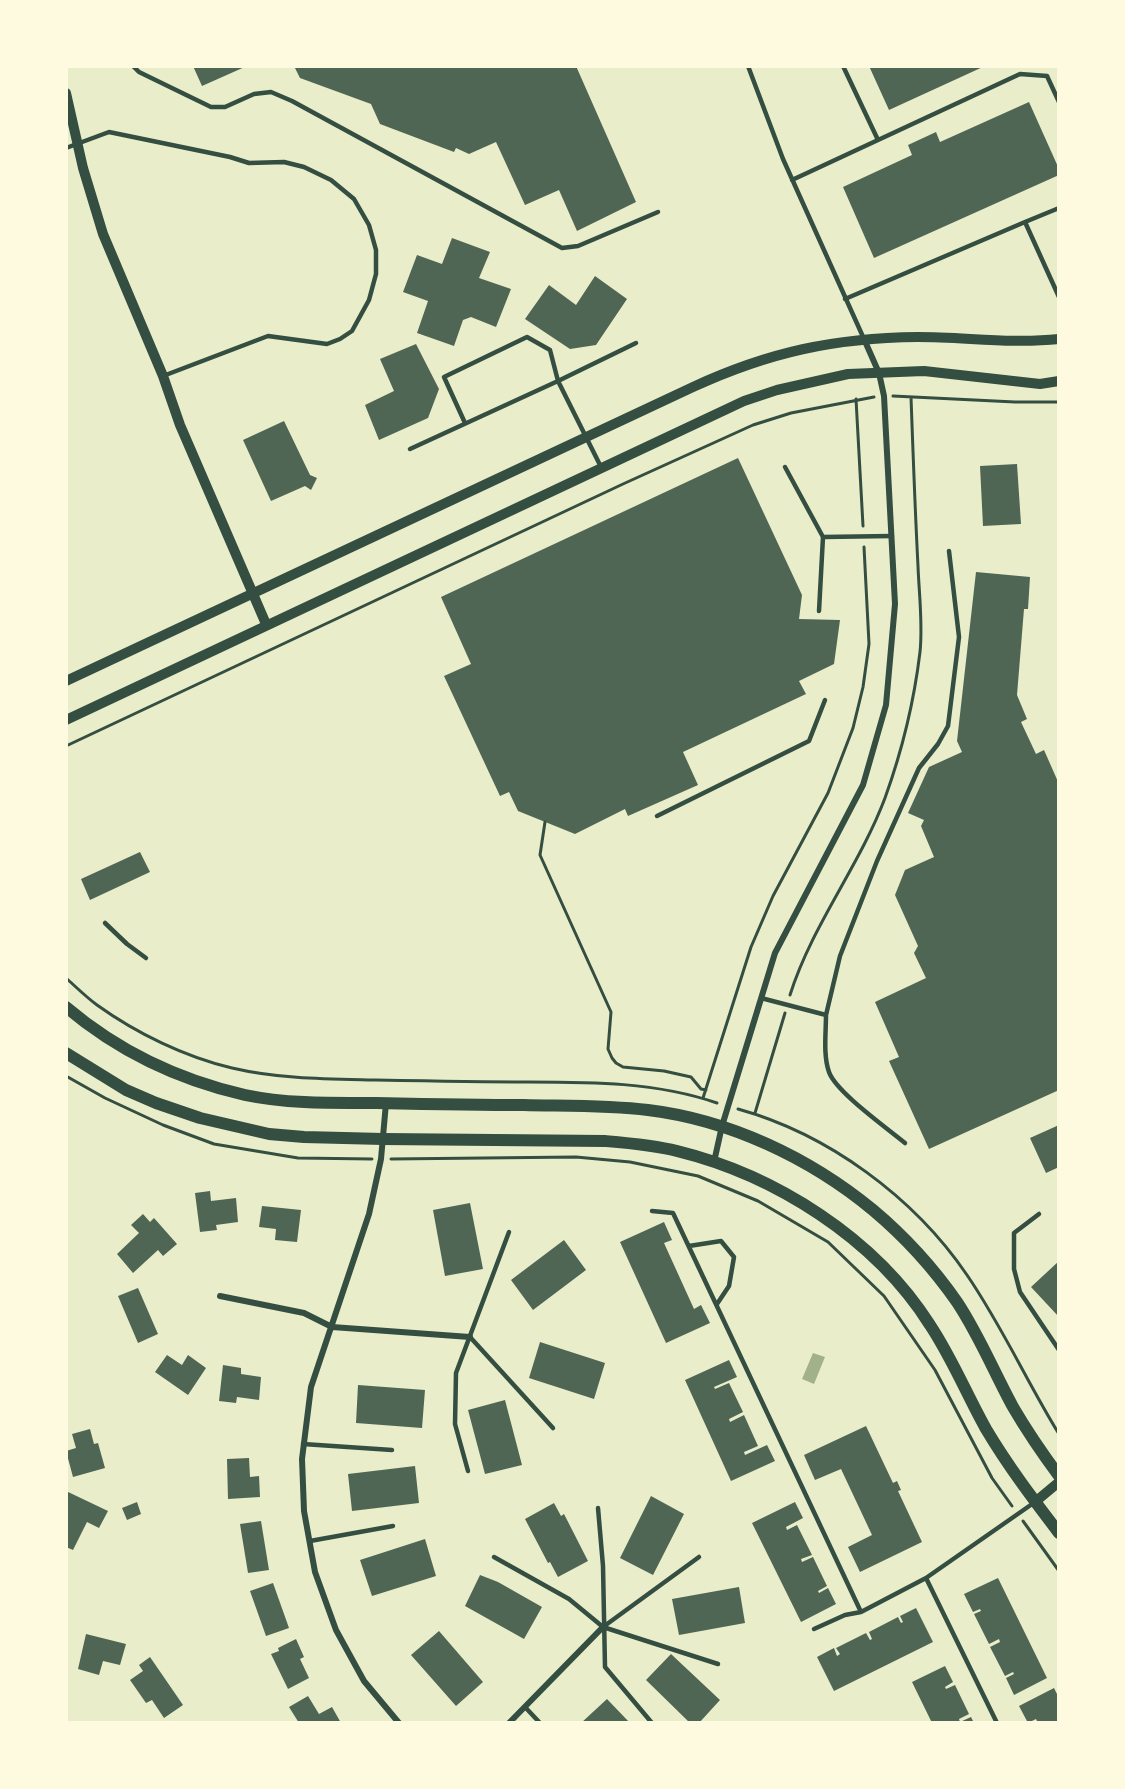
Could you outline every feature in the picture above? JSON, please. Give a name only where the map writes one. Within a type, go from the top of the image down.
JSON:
[{"type":"main road","points":[[66,1007],[89,1026],[144,1060],[212,1086],[247,1095],[279,1100],[615,1107],[651,1111],[722,1126],[778,1149],[823,1174],[873,1210],[938,1276],[958,1303],[1036,1446],[1059,1476]]},
{"type":"main road","points":[[66,1053],[126,1090],[156,1103],[200,1118],[269,1134],[304,1137],[605,1141],[640,1144],[676,1150],[762,1181],[803,1203],[851,1236],[884,1269],[929,1323],[1008,1465],[1059,1533]]},
{"type":"street","points":[[66,93],[92,201],[103,234],[163,376],[180,425],[266,624]]},
{"type":"street","points":[[66,681],[728,371],[754,362],[831,342],[864,339],[919,337],[996,342],[1059,339]]},
{"type":"street","points":[[714,1162],[722,1126],[776,953],[863,785],[886,705],[895,604],[884,396],[879,373],[864,339]]},
{"type":"street","points":[[66,720],[744,401],[777,390],[848,374],[924,371],[1040,384],[1059,381]]},
{"type":"street","points":[[386,1103],[381,1159],[369,1214],[311,1387],[303,1444],[304,1511],[315,1572],[336,1630],[364,1681],[399,1723]]},
{"type":"street","points":[[220,1296],[304,1313],[332,1327],[470,1337]]},
{"type":"street","points":[[1035,1502],[1059,1482]]},
{"type":"street","points":[[509,1723],[603,1627]]},
{"type":"lane","points":[[133,66],[139,72],[211,107],[225,107],[254,94],[271,92],[292,101],[562,248],[578,246],[658,212]]},
{"type":"lane","points":[[748,66],[792,180],[864,339]]},
{"type":"lane","points":[[843,66],[878,140]]},
{"type":"lane","points":[[1016,66],[1020,74]]},
{"type":"lane","points":[[792,180],[1020,74],[1047,76],[1059,102]]},
{"type":"lane","points":[[66,148],[108,132],[249,163],[284,162],[304,167],[331,180],[354,199],[369,225],[376,250],[376,274],[369,300],[352,331],[327,344],[268,336],[163,376]]},
{"type":"lane","points":[[845,299],[1059,208]]},
{"type":"lane","points":[[1025,222],[1059,297]]},
{"type":"lane","points":[[465,423],[444,377],[527,337],[550,350],[558,381],[601,467]]},
{"type":"lane","points":[[410,449],[636,343]]},
{"type":"lane","points":[[785,467],[823,537],[819,611]]},
{"type":"lane","points":[[823,537],[892,536]]},
{"type":"lane","points":[[905,1143],[838,1087],[833,1080],[829,1072],[826,1051],[825,1016],[840,956],[877,861],[919,768],[938,744],[948,726],[959,637],[949,551]]},
{"type":"lane","points":[[657,816],[809,741],[825,700]]},
{"type":"lane","points":[[105,923],[146,958]]},
{"type":"lane","points":[[762,998],[825,1016]]},
{"type":"lane","points":[[652,1211],[674,1213],[861,1612]]},
{"type":"lane","points":[[1039,1214],[1014,1233],[1014,1269],[1020,1292],[1059,1350]]},
{"type":"lane","points":[[468,1471],[455,1424],[456,1373],[510,1232]]},
{"type":"lane","points":[[689,1246],[720,1241],[734,1257],[729,1286],[717,1304]]},
{"type":"lane","points":[[470,1337],[553,1428]]},
{"type":"lane","points":[[303,1444],[392,1450]]},
{"type":"lane","points":[[814,1629],[845,1615],[861,1612],[926,1578],[1035,1502]]},
{"type":"lane","points":[[598,1508],[603,1566],[605,1667],[652,1723]]},
{"type":"lane","points":[[310,1541],[393,1526]]},
{"type":"lane","points":[[494,1557],[568,1599],[603,1627],[718,1664]]},
{"type":"lane","points":[[603,1627],[699,1557]]},
{"type":"lane","points":[[926,1578],[997,1723]]},
{"type":"lane","points":[[525,1707],[540,1723]]},
{"type":"path","points":[[66,746],[623,484],[736,433],[791,413],[856,399],[884,396],[1059,402]]},
{"type":"path","points":[[703,1098],[740,978],[757,932],[773,896],[828,794],[852,728],[863,687],[869,644],[856,399]]},
{"type":"path","points":[[544,822],[540,855],[611,1012],[608,1049],[612,1058],[623,1068],[664,1071],[691,1077],[702,1089],[706,1090]]},
{"type":"path","points":[[66,1076],[105,1098],[163,1125],[214,1144],[298,1158],[576,1157],[630,1162],[698,1176],[758,1201],[828,1242],[884,1296],[935,1370],[992,1478],[1059,1571]]},
{"type":"shaded area","points":[[813,1353],[825,1357],[814,1384],[802,1379]]},
{"type":"building","points":[[193,66],[247,66],[202,86]]},
{"type":"building","points":[[294,66],[576,66],[636,202],[577,231],[559,190],[525,205],[496,142],[469,154],[456,148],[454,152],[380,124],[371,104],[300,78]]},
{"type":"building","points":[[869,66],[985,66],[889,110]]},
{"type":"building","points":[[1029,102],[1059,169],[1059,175],[874,258],[843,187],[912,155],[908,145],[936,132],[940,142]]},
{"type":"building","points":[[452,238],[490,252],[479,278],[511,289],[496,327],[471,317],[463,320],[454,346],[417,333],[428,301],[403,292],[417,255],[442,264]]},
{"type":"building","points":[[595,276],[627,299],[596,345],[570,349],[525,319],[549,285],[576,305]]},
{"type":"building","points":[[416,344],[439,389],[428,418],[379,440],[365,405],[394,391],[380,359]]},
{"type":"building","points":[[284,421],[310,475],[317,478],[311,490],[305,486],[271,501],[243,440]]},
{"type":"building","points":[[738,458],[802,595],[799,619],[840,620],[834,664],[799,681],[806,694],[683,752],[698,785],[628,816],[625,809],[575,834],[518,811],[509,792],[500,796],[444,676],[471,664],[441,597]]},
{"type":"building","points":[[1017,464],[1021,524],[983,526],[980,466]]},
{"type":"building","points":[[976,572],[1030,577],[1028,609],[1024,609],[1017,695],[1027,719],[1021,722],[1036,754],[1044,750],[1059,784],[1059,1090],[929,1149],[889,1061],[899,1057],[875,1002],[926,978],[914,953],[918,946],[895,895],[905,870],[934,857],[921,826],[924,820],[908,813],[929,767],[962,752],[957,741]]},
{"type":"building","points":[[140,852],[150,872],[90,900],[81,879]]},
{"type":"building","points":[[1059,1125],[1059,1167],[1046,1173],[1030,1138]]},
{"type":"building","points":[[210,1191],[211,1201],[236,1198],[238,1222],[216,1225],[217,1230],[200,1232],[195,1193]]},
{"type":"building","points":[[470,1203],[483,1269],[445,1276],[433,1210]]},
{"type":"building","points":[[262,1206],[301,1210],[297,1242],[275,1240],[276,1229],[259,1227]]},
{"type":"building","points":[[143,1214],[150,1222],[154,1218],[177,1244],[163,1256],[158,1250],[133,1273],[117,1254],[139,1233],[131,1225]]},
{"type":"building","points":[[664,1222],[672,1240],[664,1243],[694,1309],[701,1305],[710,1323],[666,1343],[620,1242]]},
{"type":"building","points":[[564,1240],[586,1270],[533,1310],[511,1280]]},
{"type":"building","points":[[1059,1261],[1059,1317],[1031,1287]]},
{"type":"building","points":[[138,1288],[158,1334],[138,1343],[118,1296]]},
{"type":"building","points":[[540,1342],[605,1363],[594,1399],[529,1378]]},
{"type":"building","points":[[167,1355],[182,1365],[188,1355],[206,1368],[188,1395],[155,1372]]},
{"type":"building","points":[[729,1360],[737,1377],[714,1387],[715,1389],[729,1383],[743,1412],[729,1419],[730,1422],[744,1415],[758,1446],[744,1452],[745,1455],[767,1445],[775,1461],[731,1481],[685,1380]]},
{"type":"building","points":[[223,1365],[241,1368],[241,1374],[261,1377],[259,1400],[237,1397],[236,1403],[219,1401]]},
{"type":"building","points":[[358,1385],[425,1390],[422,1428],[356,1423]]},
{"type":"building","points":[[505,1400],[522,1465],[485,1474],[468,1410]]},
{"type":"building","points":[[866,1426],[893,1483],[897,1481],[901,1490],[898,1491],[922,1542],[860,1572],[848,1547],[872,1535],[841,1469],[815,1480],[804,1455]]},
{"type":"building","points":[[90,1429],[94,1444],[98,1443],[105,1468],[73,1477],[66,1451],[76,1448],[72,1434]]},
{"type":"building","points":[[249,1458],[250,1477],[259,1476],[260,1497],[228,1499],[227,1459]]},
{"type":"building","points":[[415,1466],[419,1503],[352,1511],[348,1474]]},
{"type":"building","points":[[66,1491],[108,1511],[99,1528],[87,1522],[73,1550],[66,1547]]},
{"type":"building","points":[[651,1496],[684,1514],[653,1575],[620,1558]]},
{"type":"building","points":[[137,1502],[141,1514],[127,1520],[122,1508]]},
{"type":"building","points":[[795,1502],[803,1518],[786,1527],[787,1530],[797,1525],[812,1555],[801,1559],[802,1562],[813,1557],[827,1586],[818,1591],[819,1593],[828,1588],[836,1604],[801,1622],[752,1523]]},
{"type":"building","points":[[554,1503],[561,1516],[564,1514],[588,1561],[558,1577],[525,1519]]},
{"type":"building","points":[[261,1521],[269,1570],[248,1573],[240,1524]]},
{"type":"building","points":[[425,1539],[436,1576],[372,1596],[360,1560]]},
{"type":"building","points":[[480,1575],[498,1582],[542,1607],[524,1639],[465,1606]]},
{"type":"building","points":[[998,1578],[1047,1678],[1014,1695],[1006,1678],[1014,1674],[1013,1672],[1005,1676],[990,1647],[1000,1642],[999,1639],[989,1644],[974,1614],[981,1611],[980,1609],[973,1612],[964,1594]]},
{"type":"building","points":[[273,1583],[289,1628],[266,1636],[250,1591]]},
{"type":"building","points":[[739,1587],[745,1623],[679,1635],[672,1599]]},
{"type":"building","points":[[916,1608],[933,1642],[834,1691],[817,1657],[834,1648],[837,1656],[840,1654],[836,1648],[866,1633],[870,1640],[872,1639],[869,1632],[898,1617],[901,1623],[903,1622],[900,1616]]},
{"type":"building","points":[[439,1631],[483,1682],[456,1706],[411,1655]]},
{"type":"building","points":[[86,1634],[126,1644],[120,1665],[103,1661],[99,1675],[78,1669]]},
{"type":"building","points":[[296,1639],[304,1657],[300,1659],[309,1678],[288,1689],[271,1654]]},
{"type":"building","points":[[671,1654],[720,1700],[699,1723],[690,1723],[646,1680]]},
{"type":"building","points":[[150,1657],[183,1705],[164,1718],[152,1700],[146,1703],[130,1680],[143,1671],[139,1665]]},
{"type":"building","points":[[945,1666],[953,1682],[945,1687],[946,1689],[955,1685],[969,1714],[959,1719],[960,1722],[971,1717],[974,1723],[932,1723],[912,1682]]},
{"type":"building","points":[[1054,1688],[1059,1698],[1059,1723],[1033,1723],[1037,1721],[1036,1719],[1028,1723],[1019,1706]]},
{"type":"building","points":[[308,1696],[319,1714],[332,1707],[341,1723],[299,1723],[289,1707]]},
{"type":"building","points":[[607,1699],[630,1723],[581,1723]]}]
